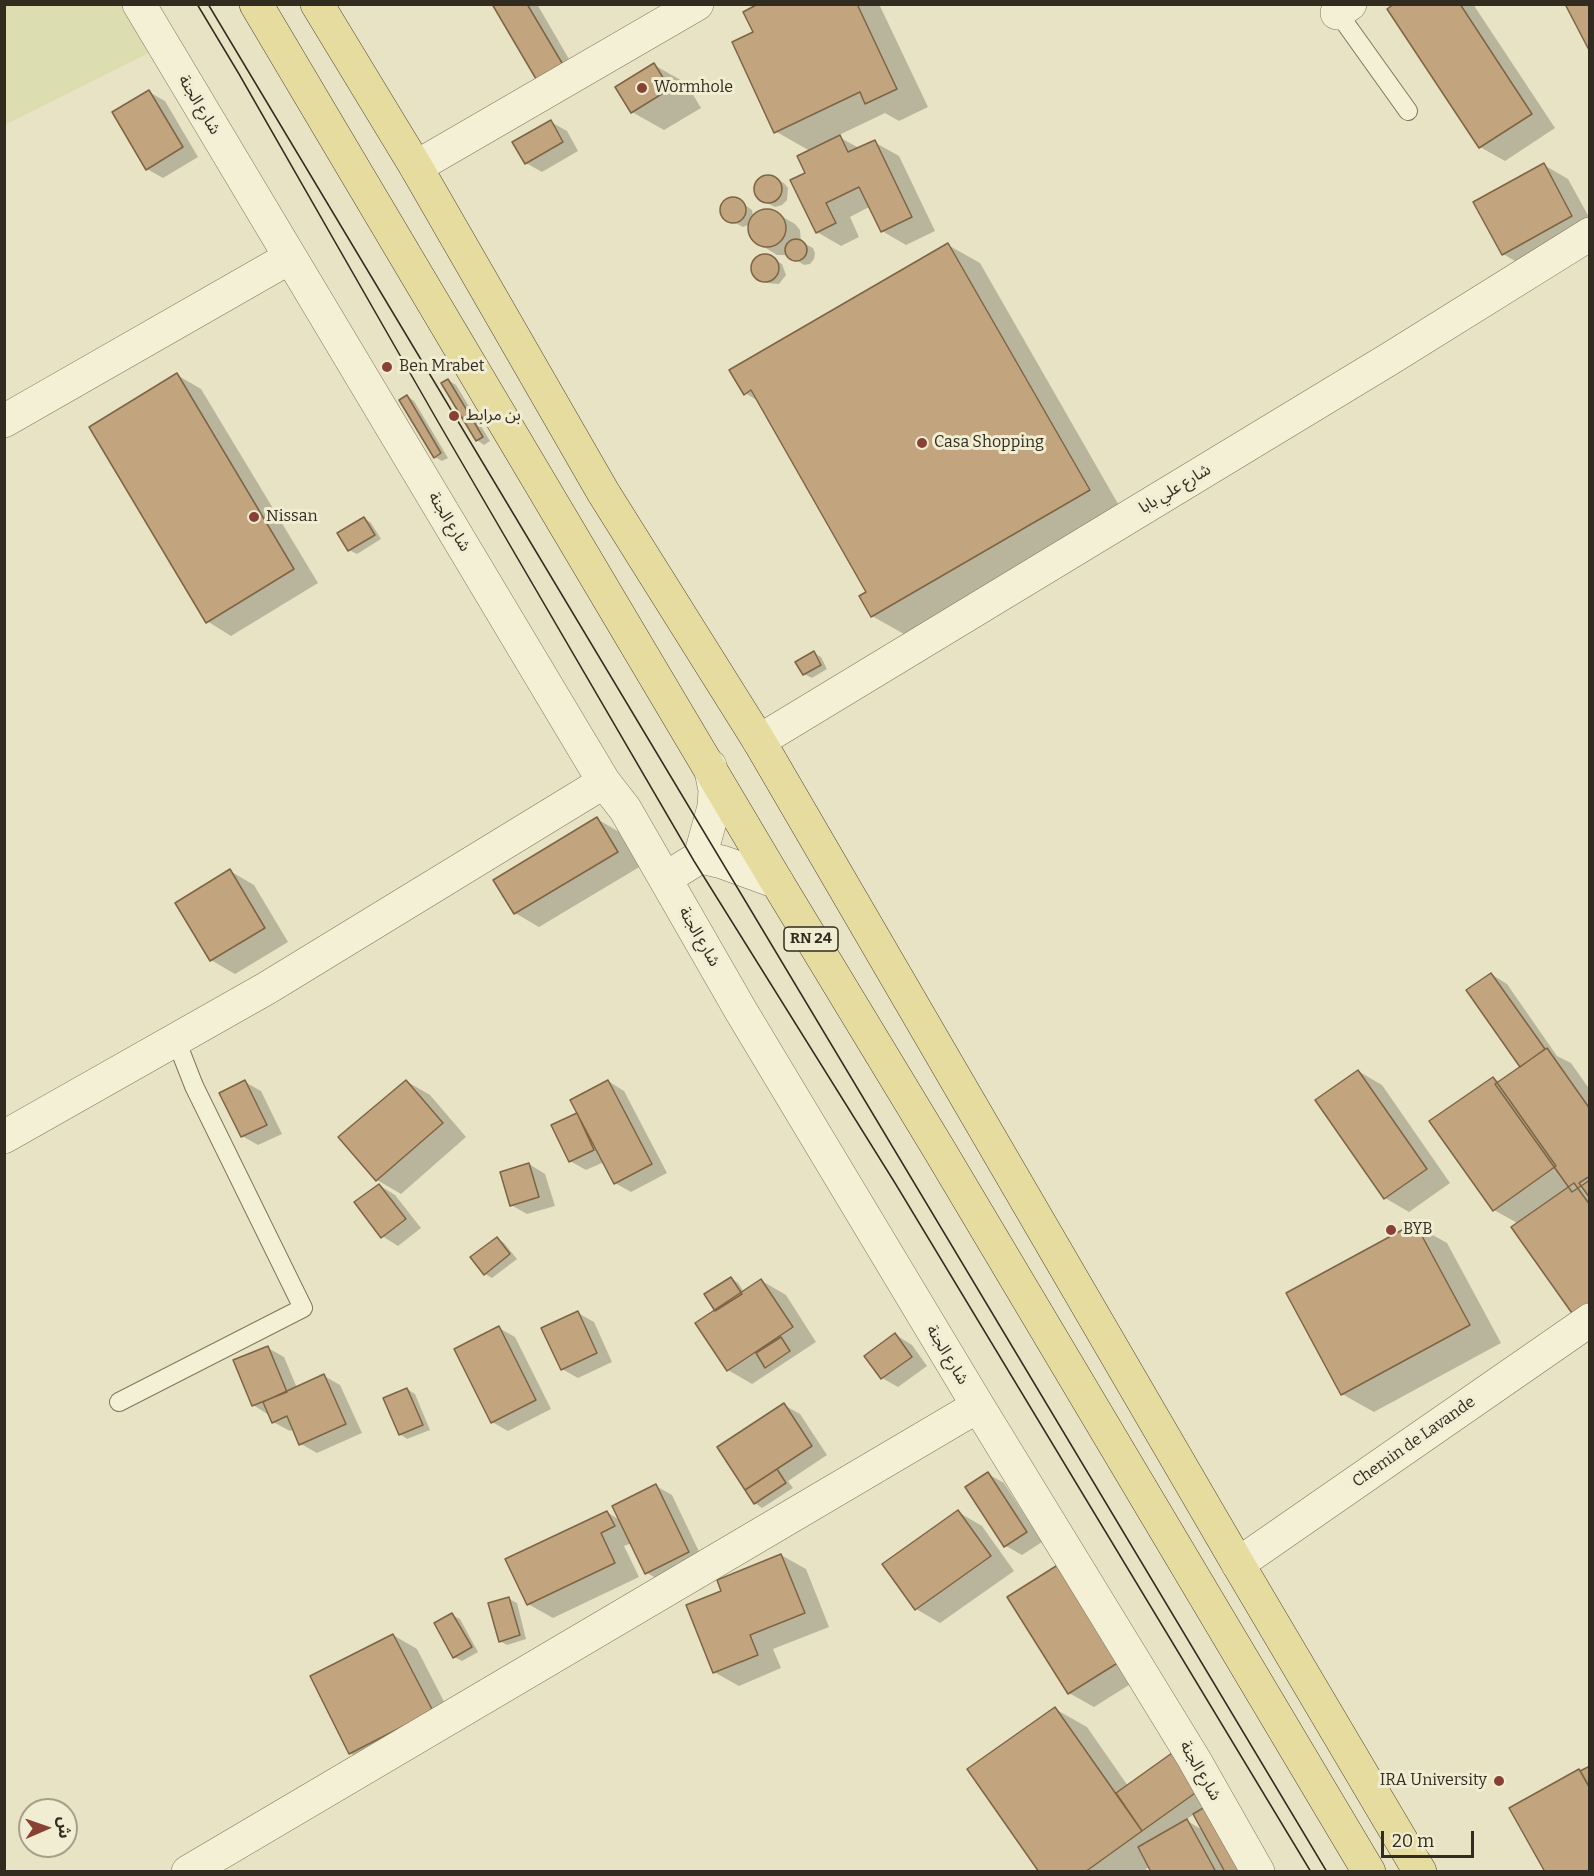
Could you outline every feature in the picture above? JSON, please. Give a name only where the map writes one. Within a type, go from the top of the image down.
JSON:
[{"type":"main road","name":"RN 24","points":[[256,4],[777,882],[940,1151],[1369,1872]]},
{"type":"main road","points":[[317,4],[416,167],[603,492],[759,741],[1420,1872]]},
{"type":"street","name":"شارع الجنة","points":[[140,4],[289,258],[604,782],[625,809],[747,1021],[978,1406],[1194,1759],[1258,1872]]},
{"type":"street","points":[[416,167],[697,4]]},
{"type":"street","name":"شارع علي بابا","points":[[759,741],[1391,358],[1590,234]]},
{"type":"street","points":[[4,421],[289,258]]},
{"type":"street","points":[[666,878],[700,857],[714,807],[715,790],[710,766]]},
{"type":"street","points":[[4,1137],[267,988],[604,782]]},
{"type":"street","points":[[700,857],[722,862],[777,882]]},
{"type":"street","name":"Chemin de Lavande","points":[[1238,1564],[1590,1320]]},
{"type":"street","points":[[188,1872],[978,1406]]},
{"type":"lane","points":[[1340,7],[1408,111]]},
{"type":"lane","points":[[119,1402],[303,1308],[194,1086],[176,1040]]},
{"type":"green space","points":[[5,5],[129,5],[157,49],[5,125]]},
{"type":"building","points":[[492,4],[527,4],[565,68],[539,84]]},
{"type":"building","points":[[758,4],[857,4],[897,89],[865,104],[860,92],[774,133],[732,42],[753,32],[743,12]]},
{"type":"building","points":[[1394,4],[1460,4],[1532,114],[1479,148],[1387,9]]},
{"type":"building","points":[[1565,4],[1590,4],[1590,52]]},
{"type":"building","name":"Wormhole","points":[[654,63],[670,89],[631,113],[615,87]]},
{"type":"building","points":[[149,90],[183,147],[146,170],[112,112]]},
{"type":"building","points":[[551,120],[563,142],[525,164],[512,142]]},
{"type":"building","points":[[840,135],[848,152],[875,140],[912,217],[881,232],[859,187],[826,203],[836,223],[816,233],[790,180],[805,173],[797,156]]},
{"type":"building","points":[[1544,163],[1572,216],[1502,255],[1473,202]]},
{"type":"building","points":[[768,175],[778,179],[782,189],[778,199],[768,203],[758,199],[754,189],[758,179]]},
{"type":"building","points":[[733,197],[742,201],[746,210],[742,219],[733,223],[724,219],[720,210],[724,201]]},
{"type":"building","points":[[767,209],[781,214],[786,228],[781,242],[767,247],[753,242],[748,228],[753,214]]},
{"type":"building","points":[[796,239],[804,242],[807,250],[804,258],[796,261],[788,258],[785,250],[788,242]]},
{"type":"building","name":"Casa Shopping","points":[[948,243],[1090,490],[871,617],[859,596],[866,592],[751,390],[744,395],[729,370]]},
{"type":"building","points":[[765,254],[775,258],[779,268],[775,278],[765,282],[755,278],[751,268],[755,258]]},
{"type":"building","points":[[177,373],[294,569],[206,623],[89,427]]},
{"type":"building","points":[[448,379],[483,437],[476,441],[441,383]]},
{"type":"building","points":[[407,395],[441,453],[434,458],[399,400]]},
{"type":"building","points":[[364,517],[375,535],[348,551],[337,533]]},
{"type":"building","points":[[814,651],[821,665],[803,675],[795,662]]},
{"type":"building","points":[[597,817],[618,852],[514,914],[493,880]]},
{"type":"building","points":[[230,869],[265,928],[210,961],[175,903]]},
{"type":"building","points":[[1491,973],[1545,1049],[1520,1067],[1466,990]]},
{"type":"building","points":[[1547,1048],[1590,1109],[1590,1180],[1572,1192],[1495,1084]]},
{"type":"building","points":[[1358,1070],[1427,1169],[1384,1199],[1315,1100]]},
{"type":"building","points":[[1493,1077],[1556,1166],[1493,1211],[1429,1121]]},
{"type":"building","points":[[245,1080],[267,1125],[241,1137],[219,1093]]},
{"type":"building","points":[[406,1080],[443,1123],[376,1181],[338,1137]]},
{"type":"building","points":[[608,1080],[652,1164],[614,1184],[570,1100]]},
{"type":"building","points":[[577,1113],[594,1150],[569,1162],[551,1125]]},
{"type":"building","points":[[529,1163],[539,1197],[510,1206],[500,1172]]},
{"type":"building","points":[[1590,1176],[1590,1198],[1579,1183]]},
{"type":"building","points":[[1574,1183],[1590,1205],[1590,1304],[1574,1316],[1511,1227]]},
{"type":"building","points":[[379,1184],[406,1219],[381,1238],[354,1202]]},
{"type":"building","points":[[1415,1223],[1470,1325],[1341,1395],[1286,1293]]},
{"type":"building","points":[[497,1237],[510,1254],[484,1275],[470,1257]]},
{"type":"building","points":[[731,1277],[742,1294],[715,1311],[704,1294]]},
{"type":"building","points":[[761,1279],[793,1327],[727,1371],[695,1323]]},
{"type":"building","points":[[578,1311],[597,1353],[561,1370],[541,1328]]},
{"type":"building","points":[[499,1326],[536,1400],[491,1423],[454,1349]]},
{"type":"building","points":[[895,1333],[912,1357],[881,1379],[864,1356]]},
{"type":"building","points":[[781,1337],[790,1351],[765,1368],[756,1353]]},
{"type":"building","points":[[268,1346],[287,1392],[252,1406],[233,1360]]},
{"type":"building","points":[[324,1374],[346,1424],[299,1445],[287,1416],[272,1423],[263,1402]]},
{"type":"building","points":[[407,1388],[423,1425],[399,1435],[383,1398]]},
{"type":"building","points":[[784,1403],[812,1446],[745,1490],[717,1447]]},
{"type":"building","points":[[777,1469],[786,1483],[754,1504],[745,1490]]},
{"type":"building","points":[[988,1472],[1027,1532],[1004,1547],[965,1487]]},
{"type":"building","points":[[656,1484],[689,1552],[645,1574],[612,1506]]},
{"type":"building","points":[[958,1510],[991,1556],[915,1610],[882,1564]]},
{"type":"building","points":[[607,1511],[615,1526],[601,1533],[615,1563],[527,1605],[505,1559]]},
{"type":"building","points":[[781,1554],[805,1613],[750,1635],[758,1655],[713,1673],[686,1605],[721,1591],[717,1580]]},
{"type":"building","points":[[1064,1561],[1124,1659],[1068,1694],[1007,1597]]},
{"type":"building","points":[[509,1597],[520,1635],[499,1642],[488,1603]]},
{"type":"building","points":[[452,1613],[472,1647],[453,1658],[434,1623]]},
{"type":"building","points":[[393,1634],[433,1711],[349,1754],[310,1676]]},
{"type":"building","points":[[1055,1707],[1142,1831],[1085,1872],[1039,1872],[967,1769]]},
{"type":"building","points":[[1172,1753],[1198,1791],[1142,1831],[1116,1793]]},
{"type":"building","points":[[1590,1766],[1590,1787],[1589,1787],[1580,1771]]},
{"type":"building","points":[[1579,1769],[1590,1788],[1590,1872],[1545,1872],[1509,1808]]},
{"type":"building","points":[[1215,1801],[1255,1872],[1225,1872],[1193,1814]]},
{"type":"building","points":[[1187,1819],[1216,1872],[1151,1872],[1138,1847]]},
{"type":"tram line","points":[[197,4],[694,861],[895,1183],[1311,1872]]},
{"type":"tram line","points":[[208,4],[1327,1872]]},
{"type":"place","name":"Wormhole","points":[[642,88]]},
{"type":"place","name":"Ben Mrabet","points":[[387,367]]},
{"type":"place","name":"بن مرابط","points":[[454,416]]},
{"type":"place","name":"Casa Shopping","points":[[922,443]]},
{"type":"place","name":"Nissan","points":[[254,517]]},
{"type":"place","name":"BYB","points":[[1391,1230]]},
{"type":"place","name":"IRA University","points":[[1499,1781]]}]
